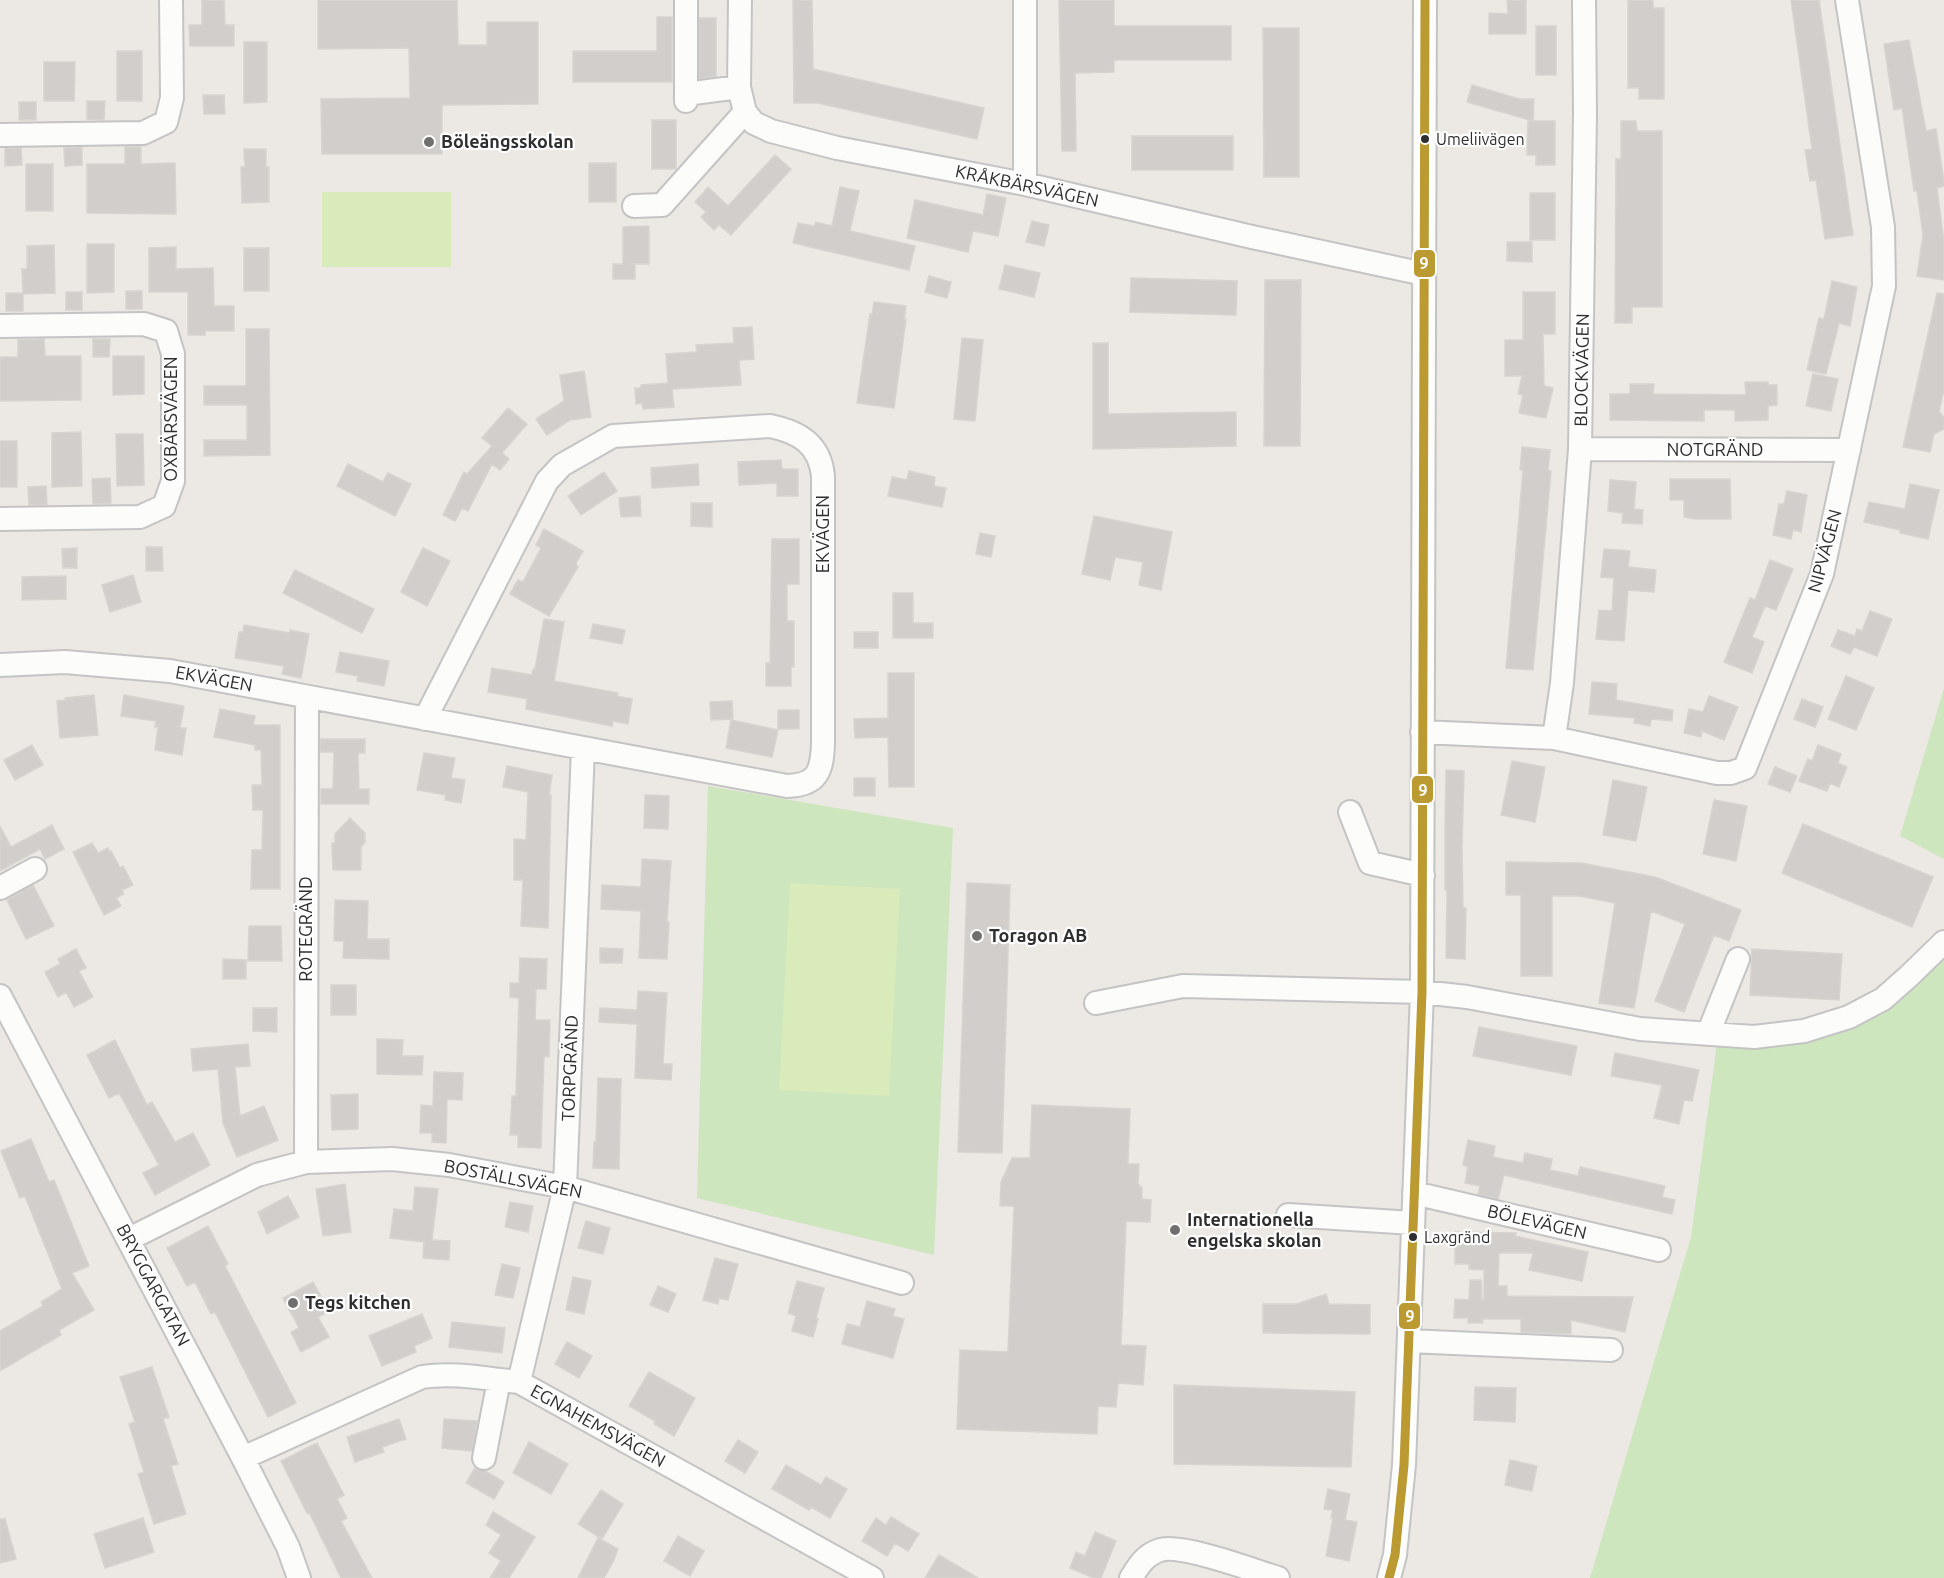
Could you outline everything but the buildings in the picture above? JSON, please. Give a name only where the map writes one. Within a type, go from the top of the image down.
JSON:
[{"type":"street","points":[[0,135],[142,133],[166,122],[172,98],[171,0]]},
{"type":"street","points":[[686,0],[686,98],[739,87]]},
{"type":"street","points":[[634,206],[662,206],[745,112],[739,87],[740,0]]},
{"type":"street","points":[[1025,0],[1025,184]]},
{"type":"street","points":[[1389,1578],[1395,1555],[1404,1465],[1422,992],[1425,0]]},
{"type":"street","name":"BLOCKVÄGEN","points":[[1554,738],[1562,682],[1580,449],[1585,136],[1584,0]]},
{"type":"street","name":"NIPVÄGEN","points":[[1422,732],[1554,738],[1717,773],[1731,773],[1745,768],[1822,574],[1884,286],[1882,228],[1847,0]]},
{"type":"street","name":"KRÅKBÄRSVÄGEN","points":[[745,112],[754,123],[771,131],[837,148],[1025,184],[1424,274]]},
{"type":"street","name":"OXBÄRSVÄGEN","points":[[0,326],[144,324],[166,331],[173,354],[173,481],[164,506],[140,517],[0,519]]},
{"type":"street","name":"EKVÄGEN","points":[[0,665],[65,662],[170,671],[583,749],[788,786],[809,782],[818,773],[823,761],[823,476],[822,462],[814,448],[800,436],[770,426],[613,436],[562,465],[547,481],[425,719]]},
{"type":"street","name":"NOTGRÄND","points":[[1580,449],[1849,450]]},
{"type":"street","name":"ROTEGRÄND","points":[[306,1162],[307,697]]},
{"type":"street","name":"TORPGRÄND","points":[[484,1458],[509,1381],[565,1187],[583,749]]},
{"type":"street","points":[[1350,812],[1370,863],[1423,875]]},
{"type":"street","points":[[0,888],[35,869]]},
{"type":"street","points":[[1096,1003],[1183,986],[1422,992],[1467,997],[1640,1029],[1754,1037],[1804,1030],[1849,1017],[1883,999],[1944,942]]},
{"type":"street","points":[[1708,1034],[1738,959]]},
{"type":"street","name":"BRYGGARGATAN","points":[[0,996],[243,1458],[288,1547],[299,1578]]},
{"type":"street","name":"BOSTÄLLSVÄGEN","points":[[129,1239],[257,1175],[306,1162],[353,1159],[403,1160],[449,1165],[565,1187],[902,1283]]},
{"type":"street","name":"BÖLEVÄGEN","points":[[1414,1193],[1659,1250]]},
{"type":"street","points":[[1288,1215],[1413,1223]]},
{"type":"street","points":[[1409,1341],[1611,1350]]},
{"type":"street","name":"EGNAHEMSVÄGEN","points":[[243,1458],[422,1377],[447,1375],[509,1381],[872,1578]]},
{"type":"street","points":[[1131,1578],[1144,1557],[1162,1549],[1180,1550],[1278,1578]]},
{"type":"green space","points":[[322,192],[451,192],[451,267],[322,267]]},
{"type":"green space","points":[[1944,688],[1944,859],[1900,836]]},
{"type":"green space","points":[[708,786],[953,828],[934,1255],[697,1198]]},
{"type":"green space","points":[[790,883],[900,889],[889,1096],[779,1090]]},
{"type":"green space","points":[[1944,931],[1944,1578],[1590,1578],[1691,1237],[1719,1028],[1754,1029],[1830,1015],[1877,991]]},
{"type":"transit line","name":"9","points":[[1389,1578],[1395,1555],[1404,1465],[1422,992],[1425,0]]},
{"type":"place","name":"Umeliivägen","points":[[1425,139]]},
{"type":"place","name":"Böleängsskolan","points":[[429,142]]},
{"type":"place","name":"Toragon AB","points":[[977,936]]},
{"type":"place","name":"Internationella engelska skolan","points":[[1175,1230]]},
{"type":"place","name":"Laxgränd","points":[[1413,1237]]},
{"type":"place","name":"Tegs kitchen","points":[[293,1303]]}]
